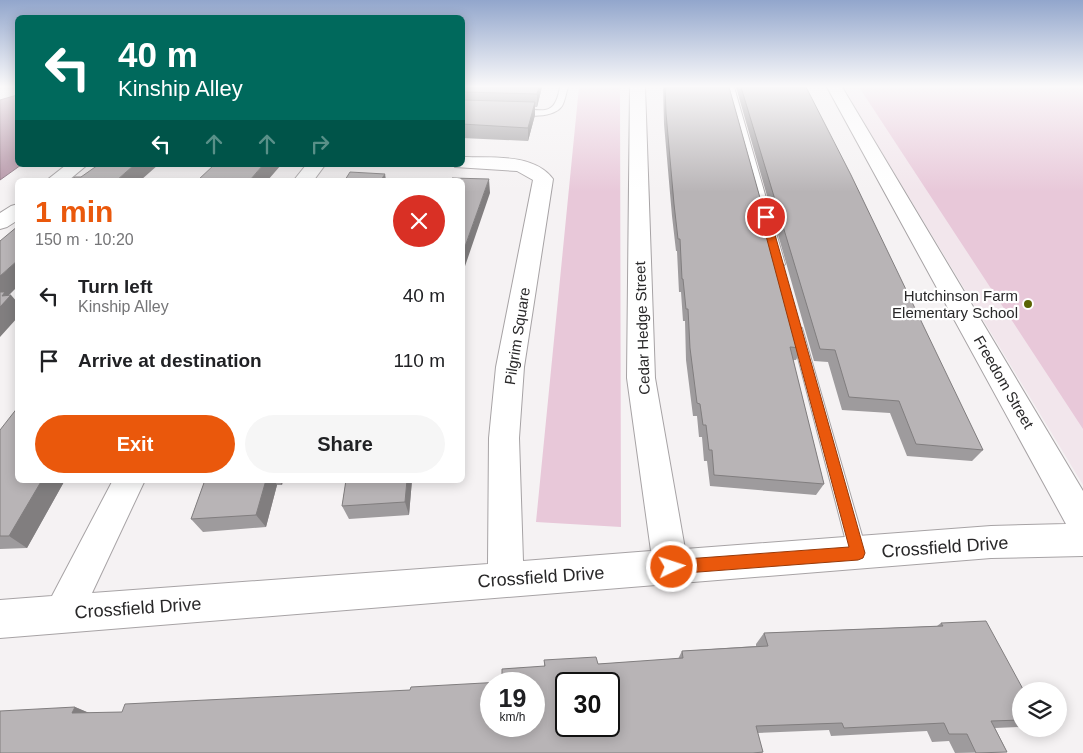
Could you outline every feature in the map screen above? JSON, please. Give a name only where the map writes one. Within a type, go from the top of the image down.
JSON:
[{"type":"street","name":"Cedar Hedge Street","points":[[637,122],[641,378],[672,567]]},
{"type":"street","name":"Freedom Street","points":[[856,122],[1083,522]]},
{"type":"street","name":"Pilgrim Square","points":[[465,163],[522,166],[533,169],[543,179],[510,367],[504,438],[506,580]]},
{"type":"street","points":[[61,178],[75,167]]},
{"type":"street","points":[[306,178],[314,167]]},
{"type":"street","points":[[0,223],[15,212]]},
{"type":"street","points":[[63,614],[128,483]]},
{"type":"street","name":"Crossfield Drive","points":[[0,619],[990,542],[1083,540]]},
{"type":"lane","points":[[740,122],[782,277]]},
{"type":"lane","points":[[792,315],[858,553]]},
{"type":"shaded area","points":[[0,122],[15,122],[15,167],[18,167],[0,180]]},
{"type":"shaded area","points":[[576,122],[620,122],[621,527],[536,522]]},
{"type":"shaded area","name":"Hutchinson Farm Elementary School","points":[[882,122],[1083,122],[1083,429]]},
{"type":"shaded area","name":"Hutchinson Farm Elementary School","points":[[1083,122],[1083,485],[864,123]]},
{"type":"building","points":[[465,122],[530,122],[528,128],[465,124]]},
{"type":"building","points":[[667,122],[739,122],[802,348],[790,347],[824,484],[714,475],[712,450],[709,450],[706,425],[703,425],[700,404],[697,403],[690,348],[688,309],[686,309],[682,279],[680,239],[678,239]]},
{"type":"building","points":[[752,122],[824,122],[983,450],[916,444],[899,401],[849,397],[835,350],[820,349]]},
{"type":"building","points":[[95,167],[132,167],[119,178],[73,178],[81,177]]},
{"type":"building","points":[[212,167],[261,167],[252,178],[200,178]]},
{"type":"building","points":[[350,172],[385,174],[382,178],[346,178]]},
{"type":"building","points":[[465,178],[489,179],[465,247]]},
{"type":"building","points":[[15,228],[15,263],[0,276],[0,241]]},
{"type":"building","points":[[0,292],[5,292],[2,296],[11,295],[0,307]]},
{"type":"building","points":[[15,411],[15,483],[40,483],[9,536],[0,536],[0,430]]},
{"type":"building","points":[[204,483],[265,483],[256,515],[191,519]]},
{"type":"building","points":[[346,483],[407,483],[405,502],[342,506]]},
{"type":"building","points":[[986,621],[1019,682],[1012,682],[1012,720],[991,721],[1007,752],[976,753],[967,734],[949,734],[944,723],[844,728],[842,723],[756,726],[763,752],[753,753],[0,753],[0,711],[75,707],[72,713],[122,712],[125,704],[410,690],[411,687],[480,683],[480,737],[545,737],[545,672],[502,672],[502,669],[545,666],[544,660],[596,657],[598,664],[683,658],[682,651],[768,646],[764,633],[943,626],[941,623]]},
{"type":"place","name":"Hutchinson Farm Elementary School","points":[[1028,304]]},
{"type":"route","points":[[672,567],[858,553],[766,217]]}]
